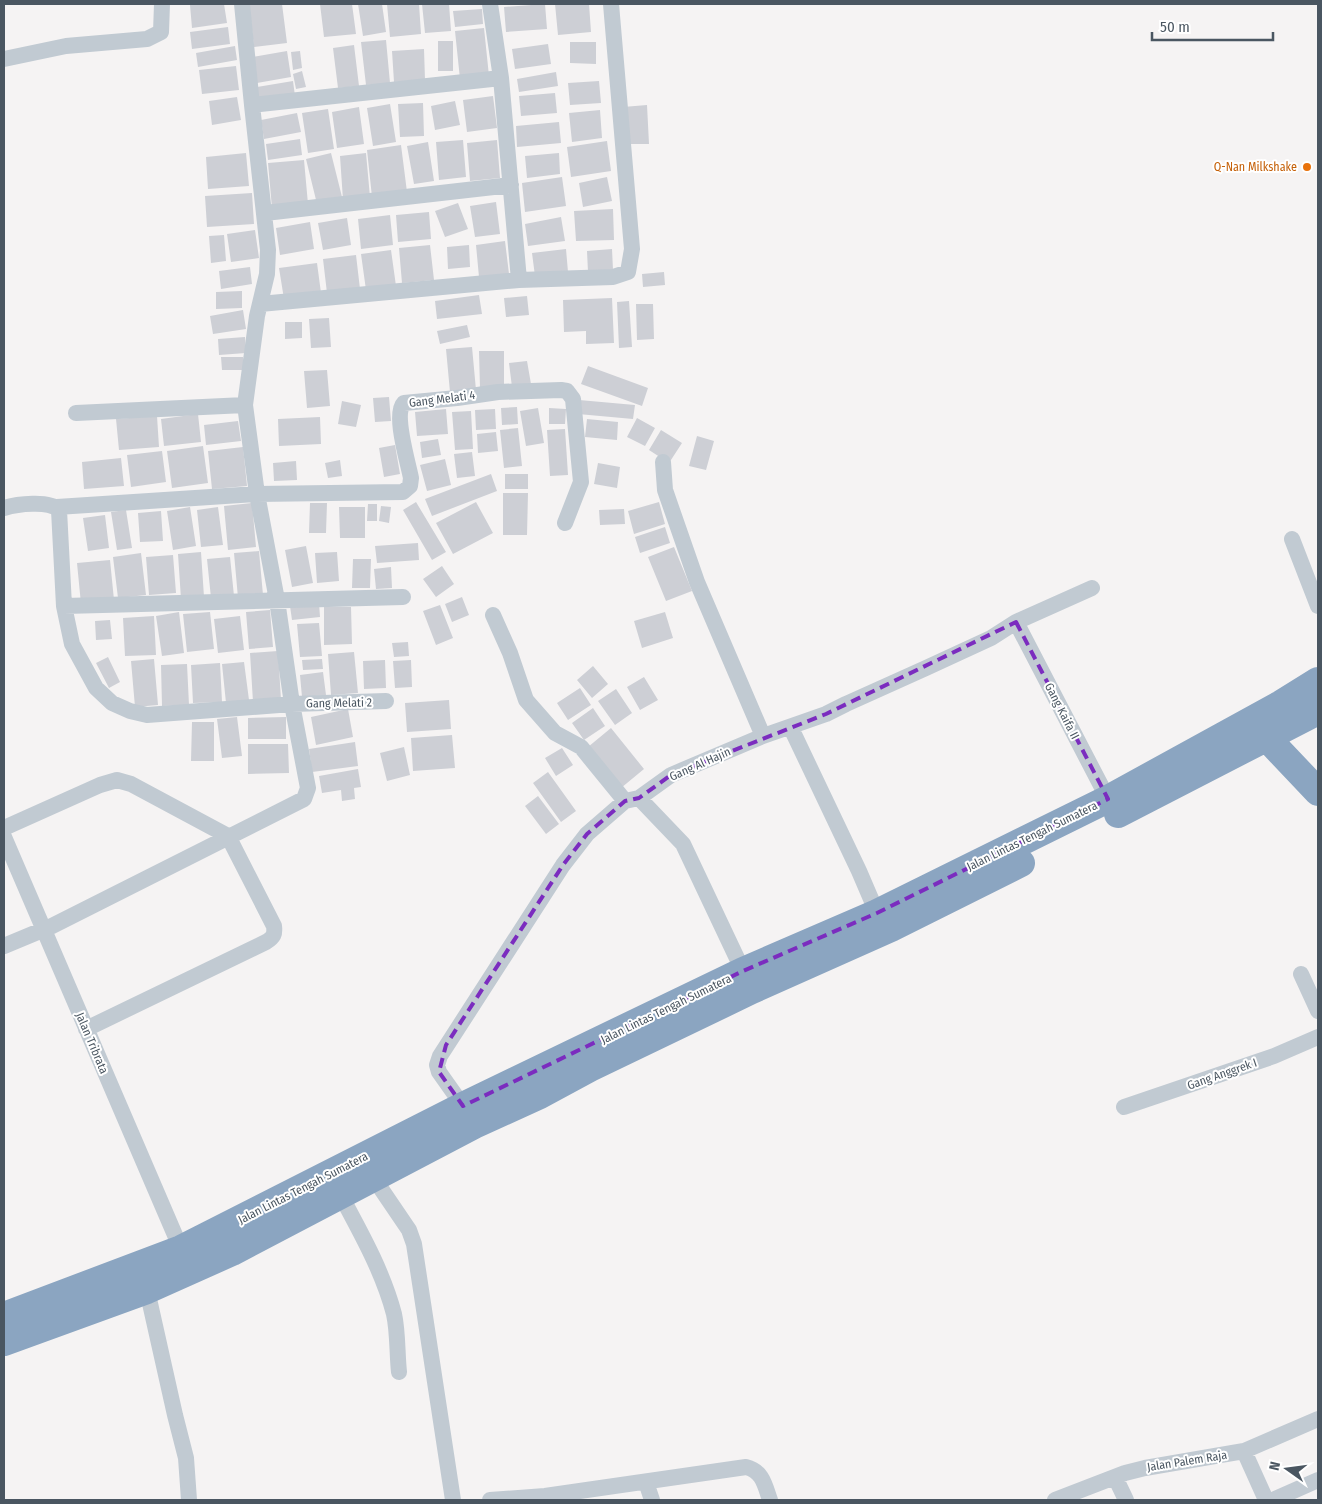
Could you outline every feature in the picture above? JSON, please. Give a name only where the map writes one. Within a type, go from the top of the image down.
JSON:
[{"type":"highway","points":[[1281,704],[1318,670]]},
{"type":"highway","name":"Jalan Lintas Tengah Sumatera","points":[[4,1342],[147,1290],[232,1252],[474,1125],[535,1085],[743,971],[876,912],[1108,799],[1281,704],[1318,681]]},
{"type":"highway","name":"Jalan Lintas Tengah Sumatera","points":[[585,1059],[752,990],[891,928],[1267,738],[1318,710]]},
{"type":"highway","points":[[1267,738],[1318,792]]},
{"type":"highway","name":"Jalan Lintas Tengah Sumatera","points":[[4,1316],[181,1249],[463,1106],[535,1085]]},
{"type":"street","points":[[4,58],[66,46],[147,39],[161,32],[162,4]]},
{"type":"street","points":[[4,946],[43,930],[304,799],[308,788],[292,704],[277,600],[257,494],[245,406],[260,304],[267,274],[268,250],[242,4]]},
{"type":"street","points":[[490,4],[501,78],[520,280]]},
{"type":"street","points":[[260,304],[520,280],[613,277],[628,272],[631,264],[632,249],[611,4]]},
{"type":"street","points":[[252,105],[501,78]]},
{"type":"street","points":[[265,214],[511,184]]},
{"type":"street","name":"Gang Melati 4","points":[[257,494],[403,492],[410,486],[411,478],[399,420],[401,406],[404,403],[498,392],[557,390],[567,391],[573,399],[581,482],[565,523]]},
{"type":"street","points":[[76,413],[245,406]]},
{"type":"street","points":[[663,462],[665,490],[697,582],[763,736]]},
{"type":"street","points":[[11,506],[55,506],[257,494]]},
{"type":"street","name":"Gang Melati 2","points":[[55,506],[60,512],[64,606],[72,644],[96,688],[112,703],[130,712],[164,714],[292,704],[386,701]]},
{"type":"street","points":[[1292,539],[1318,606]]},
{"type":"street","name":"Gang Al Hajin","points":[[463,1106],[439,1072],[437,1065],[440,1056],[563,865],[587,834],[632,800],[671,775],[763,736],[791,728],[826,714],[991,638],[1016,622],[1092,588]]},
{"type":"street","points":[[64,606],[403,597]]},
{"type":"street","points":[[493,615],[510,654],[526,700],[555,733],[581,747],[632,800],[683,844],[743,971]]},
{"type":"street","name":"Gang Kaifa II","points":[[1016,622],[1108,799]]},
{"type":"street","points":[[791,728],[859,871],[876,912]]},
{"type":"street","points":[[4,828],[100,785],[117,780],[131,784],[235,832],[274,926],[274,936],[266,942],[86,1029]]},
{"type":"street","name":"Jalan Tribrata","points":[[4,837],[181,1249]]},
{"type":"street","points":[[1301,974],[1318,1011]]},
{"type":"street","name":"Gang Anggrek I","points":[[1124,1107],[1274,1056],[1318,1038]]},
{"type":"street","points":[[373,1177],[409,1230],[414,1244],[453,1500]]},
{"type":"street","points":[[340,1194],[368,1247],[384,1283],[394,1316],[399,1372]]},
{"type":"street","points":[[147,1290],[174,1416],[186,1458],[189,1500]]},
{"type":"street","name":"Jalan Palem Raja","points":[[1055,1500],[1115,1477],[1145,1468],[1244,1451],[1318,1419]]},
{"type":"street","points":[[1244,1451],[1266,1500]]},
{"type":"street","points":[[490,1500],[546,1498],[746,1467],[758,1472],[762,1477],[770,1500]]},
{"type":"street","points":[[1115,1477],[1126,1500]]},
{"type":"street","points":[[1273,1500],[1318,1480]]},
{"type":"street","points":[[646,1482],[652,1500]]},
{"type":"highlighted area","points":[[1016,622],[1108,799],[877,913],[743,971],[463,1106],[439,1072],[446,1045],[563,865],[587,834],[625,801],[639,798],[671,775],[826,714]]},
{"type":"building","points":[[224,4],[227,23],[192,28],[190,5]]},
{"type":"building","points":[[249,4],[282,4],[287,43],[254,47]]},
{"type":"building","points":[[320,4],[352,4],[356,34],[324,37]]},
{"type":"building","points":[[358,4],[382,4],[386,32],[363,36]]},
{"type":"building","points":[[387,4],[419,4],[421,34],[390,37]]},
{"type":"building","points":[[422,4],[449,4],[451,31],[425,33]]},
{"type":"building","points":[[545,4],[547,29],[506,32],[504,7]]},
{"type":"building","points":[[555,4],[589,4],[591,32],[558,35]]},
{"type":"building","points":[[482,9],[483,24],[455,27],[453,11]]},
{"type":"building","points":[[228,27],[230,44],[192,49],[190,32]]},
{"type":"building","points":[[484,28],[489,76],[460,79],[455,31]]},
{"type":"building","points":[[386,40],[390,83],[366,85],[361,42]]},
{"type":"building","points":[[438,41],[453,41],[453,71],[438,71]]},
{"type":"building","points":[[570,42],[596,42],[596,64],[570,63]]},
{"type":"building","points":[[548,44],[551,64],[515,69],[512,49]]},
{"type":"building","points":[[354,45],[359,86],[338,88],[333,48]]},
{"type":"building","points":[[235,46],[237,60],[198,67],[196,53]]},
{"type":"building","points":[[424,49],[425,80],[394,82],[392,51]]},
{"type":"building","points":[[287,51],[291,77],[257,83],[253,57]]},
{"type":"building","points":[[300,51],[302,68],[293,70],[291,52]]},
{"type":"building","points":[[236,66],[239,90],[202,94],[199,70]]},
{"type":"building","points":[[302,71],[306,87],[296,89],[293,74]]},
{"type":"building","points":[[556,72],[558,86],[519,92],[517,79]]},
{"type":"building","points":[[293,81],[295,96],[259,101],[257,87]]},
{"type":"building","points":[[599,81],[601,103],[570,105],[568,83]]},
{"type":"building","points":[[555,93],[557,113],[521,116],[519,96]]},
{"type":"building","points":[[493,96],[497,128],[467,132],[463,100]]},
{"type":"building","points":[[237,97],[241,120],[212,125],[209,101]]},
{"type":"building","points":[[455,101],[460,125],[435,130],[431,106]]},
{"type":"building","points":[[423,103],[424,136],[400,137],[398,104]]},
{"type":"building","points":[[390,104],[396,142],[373,146],[367,108]]},
{"type":"building","points":[[647,105],[649,144],[628,144],[623,107]]},
{"type":"building","points":[[359,107],[364,144],[337,148],[332,112]]},
{"type":"building","points":[[328,109],[334,149],[308,153],[302,113]]},
{"type":"building","points":[[600,110],[602,138],[572,142],[569,113]]},
{"type":"building","points":[[297,113],[301,132],[264,139],[261,120]]},
{"type":"building","points":[[559,122],[561,143],[517,147],[516,126]]},
{"type":"building","points":[[300,139],[302,155],[268,160],[266,144]]},
{"type":"building","points":[[463,140],[466,177],[439,180],[436,142]]},
{"type":"building","points":[[497,140],[500,178],[470,181],[467,143]]},
{"type":"building","points":[[607,141],[611,171],[571,177],[567,147]]},
{"type":"building","points":[[428,142],[434,181],[414,184],[407,146]]},
{"type":"building","points":[[401,145],[407,192],[372,197],[367,150]]},
{"type":"building","points":[[246,153],[249,186],[208,189],[206,157]]},
{"type":"building","points":[[331,153],[342,197],[317,204],[306,159]]},
{"type":"building","points":[[366,153],[370,197],[343,200],[340,156]]},
{"type":"building","points":[[559,153],[560,174],[527,178],[525,156]]},
{"type":"building","points":[[304,160],[308,204],[272,208],[268,163]]},
{"type":"building","points":[[562,177],[566,206],[525,212],[522,183]]},
{"type":"building","points":[[607,177],[612,201],[583,207],[579,183]]},
{"type":"building","points":[[252,193],[254,224],[207,227],[205,196]]},
{"type":"building","points":[[496,202],[500,234],[475,237],[470,206]]},
{"type":"building","points":[[458,203],[468,229],[445,237],[435,211]]},
{"type":"building","points":[[613,209],[614,240],[576,241],[574,211]]},
{"type":"building","points":[[429,212],[431,239],[398,242],[396,215]]},
{"type":"building","points":[[390,215],[393,245],[361,249],[358,219]]},
{"type":"building","points":[[561,217],[565,241],[528,246],[525,224]]},
{"type":"building","points":[[347,218],[351,245],[323,250],[318,223]]},
{"type":"building","points":[[310,222],[314,249],[280,255],[276,228]]},
{"type":"building","points":[[255,230],[259,258],[231,262],[227,234]]},
{"type":"building","points":[[224,235],[226,261],[211,263],[209,236]]},
{"type":"building","points":[[505,241],[509,274],[479,277],[476,245]]},
{"type":"building","points":[[430,245],[434,280],[402,283],[399,248]]},
{"type":"building","points":[[469,245],[470,267],[448,269],[447,247]]},
{"type":"building","points":[[566,249],[568,272],[535,276],[532,253]]},
{"type":"building","points":[[612,249],[613,270],[588,272],[587,251]]},
{"type":"building","points":[[391,250],[396,286],[366,290],[361,254]]},
{"type":"building","points":[[356,255],[360,289],[327,293],[323,259]]},
{"type":"building","points":[[317,263],[321,293],[284,299],[279,268]]},
{"type":"building","points":[[250,267],[252,284],[221,289],[219,271]]},
{"type":"building","points":[[664,272],[665,285],[643,287],[642,274]]},
{"type":"building","points":[[242,291],[242,308],[216,309],[216,292]]},
{"type":"building","points":[[479,295],[482,314],[437,319],[435,301]]},
{"type":"building","points":[[527,296],[529,315],[506,317],[504,298]]},
{"type":"building","points":[[612,298],[614,343],[586,344],[586,331],[564,332],[563,300]]},
{"type":"building","points":[[629,301],[632,347],[619,348],[617,302]]},
{"type":"building","points":[[636,304],[653,304],[654,339],[637,340]]},
{"type":"building","points":[[243,310],[246,329],[213,334],[210,316]]},
{"type":"building","points":[[329,318],[331,347],[311,348],[309,319]]},
{"type":"building","points":[[285,322],[302,322],[302,338],[285,339]]},
{"type":"building","points":[[467,325],[470,337],[440,344],[437,331]]},
{"type":"building","points":[[245,337],[246,353],[219,355],[218,339]]},
{"type":"building","points":[[472,347],[476,390],[450,392],[446,349]]},
{"type":"building","points":[[479,351],[504,351],[504,387],[480,388]]},
{"type":"building","points":[[221,357],[243,357],[244,370],[222,370]]},
{"type":"building","points":[[527,361],[531,384],[512,387],[509,363]]},
{"type":"building","points":[[588,366],[648,388],[642,406],[581,384]]},
{"type":"building","points":[[327,370],[330,406],[307,408],[304,371]]},
{"type":"building","points":[[389,397],[391,421],[375,422],[373,398]]},
{"type":"building","points":[[579,400],[635,405],[633,419],[578,414]]},
{"type":"building","points":[[342,401],[361,405],[356,427],[338,424]]},
{"type":"building","points":[[517,407],[518,424],[502,425],[501,408]]},
{"type":"building","points":[[538,408],[544,443],[526,446],[520,411]]},
{"type":"building","points":[[549,408],[566,409],[565,424],[549,424]]},
{"type":"building","points":[[446,409],[448,434],[417,436],[415,412]]},
{"type":"building","points":[[495,409],[496,429],[476,430],[475,410]]},
{"type":"building","points":[[471,411],[473,449],[455,450],[452,412]]},
{"type":"building","points":[[198,414],[201,442],[164,446],[161,419]]},
{"type":"building","points":[[157,416],[159,447],[119,450],[116,419]]},
{"type":"building","points":[[320,417],[321,444],[279,446],[278,419]]},
{"type":"building","points":[[637,418],[655,428],[645,446],[627,437]]},
{"type":"building","points":[[587,419],[618,422],[617,440],[585,437]]},
{"type":"building","points":[[238,421],[241,441],[206,445],[204,425]]},
{"type":"building","points":[[518,428],[522,466],[504,468],[500,430]]},
{"type":"building","points":[[565,429],[568,475],[550,476],[547,430]]},
{"type":"building","points":[[661,430],[682,443],[669,463],[649,450]]},
{"type":"building","points":[[496,432],[498,451],[478,453],[477,434]]},
{"type":"building","points":[[697,436],[714,441],[706,470],[689,466]]},
{"type":"building","points":[[438,439],[441,455],[422,458],[420,442]]},
{"type":"building","points":[[395,445],[400,474],[384,477],[379,448]]},
{"type":"building","points":[[203,446],[208,483],[172,488],[167,451]]},
{"type":"building","points":[[243,447],[247,486],[212,489],[208,451]]},
{"type":"building","points":[[162,451],[166,482],[131,487],[127,455]]},
{"type":"building","points":[[472,452],[475,476],[457,478],[454,454]]},
{"type":"building","points":[[121,458],[124,486],[84,489],[82,462]]},
{"type":"building","points":[[445,459],[451,485],[427,491],[420,465]]},
{"type":"building","points":[[340,460],[342,476],[328,478],[325,463]]},
{"type":"building","points":[[296,461],[297,480],[274,481],[273,463]]},
{"type":"building","points":[[598,463],[620,467],[617,488],[594,484]]},
{"type":"building","points":[[491,474],[497,491],[432,516],[425,499]]},
{"type":"building","points":[[505,474],[528,474],[528,489],[505,489]]},
{"type":"building","points":[[503,493],[528,493],[527,535],[503,535]]},
{"type":"building","points":[[416,502],[446,552],[432,560],[403,510]]},
{"type":"building","points":[[476,502],[493,533],[453,554],[436,523]]},
{"type":"building","points":[[659,502],[665,524],[634,534],[628,511]]},
{"type":"building","points":[[252,503],[256,547],[228,550],[224,506]]},
{"type":"building","points":[[310,503],[327,503],[326,533],[309,533]]},
{"type":"building","points":[[368,504],[377,504],[377,521],[367,521]]},
{"type":"building","points":[[381,506],[391,507],[389,523],[379,521]]},
{"type":"building","points":[[190,507],[196,546],[173,550],[167,511]]},
{"type":"building","points":[[218,507],[223,545],[201,547],[197,510]]},
{"type":"building","points":[[339,507],[365,507],[365,538],[340,538]]},
{"type":"building","points":[[624,509],[625,524],[600,525],[599,510]]},
{"type":"building","points":[[126,510],[132,548],[117,550],[111,512]]},
{"type":"building","points":[[161,511],[163,541],[140,542],[138,513]]},
{"type":"building","points":[[105,515],[109,548],[88,551],[83,518]]},
{"type":"building","points":[[665,527],[670,543],[640,553],[635,537]]},
{"type":"building","points":[[418,543],[419,560],[377,563],[375,546]]},
{"type":"building","points":[[306,546],[313,583],[292,587],[285,550]]},
{"type":"building","points":[[674,547],[692,591],[666,601],[648,557]]},
{"type":"building","points":[[259,551],[263,595],[238,598],[234,553]]},
{"type":"building","points":[[201,552],[204,597],[181,599],[178,554]]},
{"type":"building","points":[[337,552],[339,581],[317,583],[315,553]]},
{"type":"building","points":[[141,553],[146,595],[118,598],[113,557]]},
{"type":"building","points":[[173,555],[176,593],[149,595],[146,557]]},
{"type":"building","points":[[230,557],[234,596],[211,598],[207,559]]},
{"type":"building","points":[[353,559],[371,559],[370,588],[352,588]]},
{"type":"building","points":[[110,560],[114,600],[81,604],[77,563]]},
{"type":"building","points":[[442,566],[454,584],[436,597],[423,579]]},
{"type":"building","points":[[391,567],[392,588],[376,589],[374,569]]},
{"type":"building","points":[[462,597],[469,615],[452,622],[445,604]]},
{"type":"building","points":[[319,603],[320,617],[292,620],[290,606]]},
{"type":"building","points":[[440,605],[453,638],[436,645],[423,611]]},
{"type":"building","points":[[324,607],[351,607],[352,644],[324,645]]},
{"type":"building","points":[[270,610],[273,647],[249,649],[246,612]]},
{"type":"building","points":[[179,612],[184,653],[162,656],[156,616]]},
{"type":"building","points":[[210,612],[214,649],[187,652],[183,614]]},
{"type":"building","points":[[665,612],[673,638],[642,648],[634,621]]},
{"type":"building","points":[[154,616],[156,655],[125,656],[123,618]]},
{"type":"building","points":[[240,616],[244,650],[218,653],[214,619]]},
{"type":"building","points":[[110,620],[112,639],[96,640],[95,621]]},
{"type":"building","points":[[319,623],[322,656],[300,657],[297,624]]},
{"type":"building","points":[[408,642],[409,656],[394,657],[392,643]]},
{"type":"building","points":[[278,651],[281,700],[253,702],[250,653]]},
{"type":"building","points":[[354,652],[358,693],[331,695],[328,654]]},
{"type":"building","points":[[108,657],[120,682],[109,688],[96,663]]},
{"type":"building","points":[[154,659],[158,705],[135,707],[131,661]]},
{"type":"building","points":[[322,659],[323,669],[303,670],[302,660]]},
{"type":"building","points":[[385,660],[386,688],[364,689],[363,661]]},
{"type":"building","points":[[411,660],[412,687],[395,688],[393,661]]},
{"type":"building","points":[[244,662],[249,700],[226,703],[222,664]]},
{"type":"building","points":[[220,663],[222,702],[193,703],[191,665]]},
{"type":"building","points":[[187,664],[189,705],[162,706],[161,665]]},
{"type":"building","points":[[593,666],[608,684],[592,698],[577,680]]},
{"type":"building","points":[[323,672],[326,695],[302,697],[300,675]]},
{"type":"building","points":[[644,677],[658,700],[640,710],[627,687]]},
{"type":"building","points":[[580,688],[591,705],[568,720],[557,703]]},
{"type":"building","points":[[616,689],[632,713],[615,725],[598,701]]},
{"type":"building","points":[[449,700],[451,729],[407,732],[405,703]]},
{"type":"building","points":[[593,708],[605,726],[584,740],[572,723]]},
{"type":"building","points":[[348,709],[353,737],[316,745],[311,717]]},
{"type":"building","points":[[237,717],[242,756],[222,758],[217,719]]},
{"type":"building","points":[[286,717],[286,739],[248,739],[248,718]]},
{"type":"building","points":[[192,722],[214,722],[214,761],[191,761]]},
{"type":"building","points":[[611,728],[644,769],[621,788],[588,747]]},
{"type":"building","points":[[452,735],[455,768],[413,771],[411,738]]},
{"type":"building","points":[[355,742],[358,766],[312,772],[309,749]]},
{"type":"building","points":[[248,744],[288,744],[289,773],[248,774]]},
{"type":"building","points":[[404,747],[410,775],[387,781],[380,753]]},
{"type":"building","points":[[562,748],[573,765],[556,776],[545,758]]},
{"type":"building","points":[[358,769],[361,787],[354,788],[355,799],[342,801],[341,790],[322,793],[319,776]]},
{"type":"building","points":[[548,772],[576,811],[561,822],[533,783]]},
{"type":"building","points":[[538,796],[559,824],[546,834],[525,806]]},
{"type":"place","name":"Q-Nan Milkshake","points":[[1307,167]]}]
